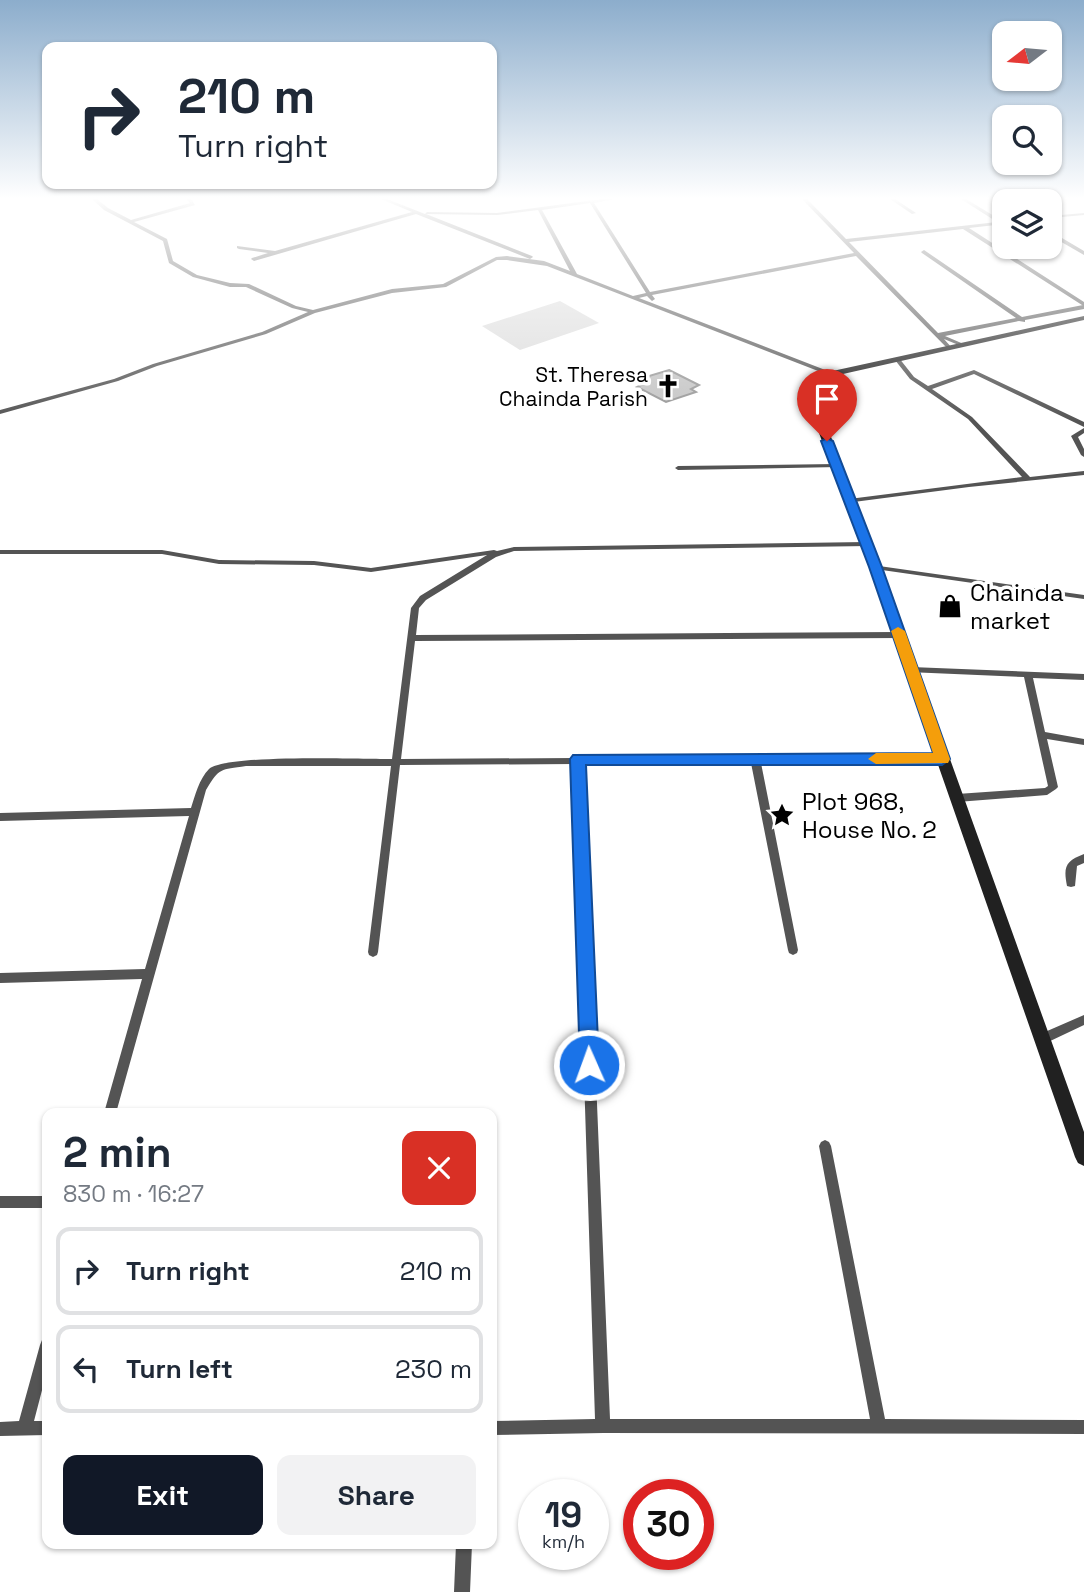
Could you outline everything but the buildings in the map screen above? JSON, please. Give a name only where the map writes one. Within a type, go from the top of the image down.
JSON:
[{"type":"main road","points":[[1084,318],[825,375],[811,381],[808,390],[876,567],[1084,1157]]},
{"type":"street","points":[[190,273],[230,285],[247,285],[294,307],[313,312]]},
{"type":"street","points":[[0,412],[116,380],[155,365],[264,333],[313,312],[392,291],[444,285],[467,273]]},
{"type":"street","points":[[636,273],[655,306]]},
{"type":"street","points":[[630,298],[757,273]]},
{"type":"street","points":[[877,273],[949,348]]},
{"type":"street","points":[[954,273],[1023,321]]},
{"type":"street","points":[[1034,273],[1084,306]]},
{"type":"street","points":[[574,275],[825,375]]},
{"type":"street","points":[[939,335],[1023,321],[1084,306]]},
{"type":"street","points":[[939,335],[962,345]]},
{"type":"street","points":[[897,359],[912,378],[970,418],[1027,478]]},
{"type":"street","points":[[927,389],[974,372],[1084,428],[1074,436],[1084,455]]},
{"type":"street","points":[[678,468],[837,466]]},
{"type":"street","points":[[849,501],[1027,478],[1083,474]]},
{"type":"street","points":[[0,552],[162,552],[219,562],[314,563],[371,570],[514,549],[866,544]]},
{"type":"street","points":[[373,952],[415,608],[424,598],[494,555],[514,549]]},
{"type":"street","points":[[876,567],[1084,597]]},
{"type":"street","points":[[413,638],[899,635]]},
{"type":"street","points":[[911,670],[1084,677]]},
{"type":"street","points":[[957,799],[1050,789],[1053,783],[1028,674]]},
{"type":"street","points":[[1043,735],[1084,742]]},
{"type":"street","points":[[578,759],[603,1426]]},
{"type":"street","points":[[755,759],[793,950]]},
{"type":"street","points":[[111,1108],[201,790],[212,772],[233,764],[398,761],[942,759]]},
{"type":"street","points":[[0,817],[196,812]]},
{"type":"street","points":[[1071,883],[1072,864],[1084,858]]},
{"type":"street","points":[[0,978],[149,974]]},
{"type":"street","points":[[1042,1039],[1084,1020]]},
{"type":"street","points":[[825,1146],[879,1426]]},
{"type":"street","points":[[0,1202],[42,1202]]},
{"type":"street","points":[[25,1428],[42,1364]]},
{"type":"street","points":[[497,1428],[1084,1427]]},
{"type":"street","points":[[0,1429],[42,1428]]},
{"type":"street","points":[[462,1592],[464,1549]]},
{"type":"shaded area","points":[[560,301],[599,323],[520,350],[482,326]]},
{"type":"slow traffic","points":[[876,759],[942,759],[898,631]]},
{"type":"place","name":"St. Theresa Chainda Parish","points":[[668,386]]},
{"type":"place","name":"Chainda market","points":[[950,606]]},
{"type":"place","name":"Plot 968, House No. 2","points":[[782,815]]},
{"type":"route","points":[[589,1065],[578,759],[942,759],[876,567],[827,441]]}]
